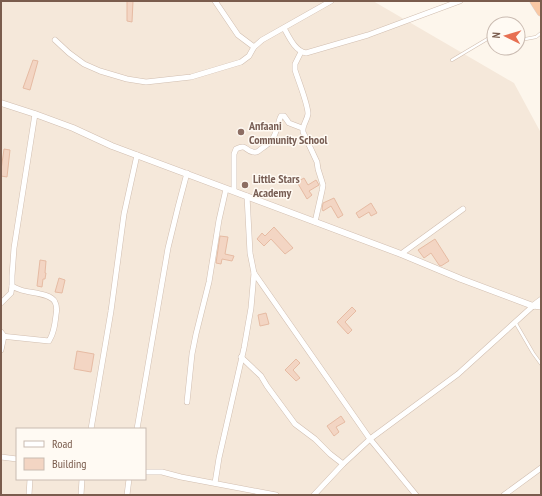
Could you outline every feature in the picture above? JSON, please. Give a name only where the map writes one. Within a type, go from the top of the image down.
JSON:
[{"type":"highway","points":[[534,1],[541,12]]},
{"type":"street","points":[[215,1],[238,35],[254,47]]},
{"type":"street","points":[[55,40],[84,64],[120,77],[146,82],[191,77],[241,62],[249,56],[254,47],[262,40],[331,1]]},
{"type":"street","points":[[284,28],[293,44],[301,52],[306,53],[368,34],[460,1]]},
{"type":"street","points":[[301,52],[295,64],[295,70],[308,110],[307,118],[302,128],[317,162],[323,185],[315,222]]},
{"type":"street","points":[[1,103],[73,128],[112,146],[401,254],[461,279],[533,306],[541,307]]},
{"type":"street","points":[[1,303],[11,293],[14,248],[35,114]]},
{"type":"street","points":[[234,192],[234,154],[236,149],[244,147],[254,153],[268,146],[276,133],[281,116],[284,116],[289,123],[302,128]]},
{"type":"street","points":[[91,428],[111,311],[124,214],[137,155]]},
{"type":"street","points":[[137,428],[168,248],[187,173]]},
{"type":"street","points":[[186,402],[192,354],[209,282],[219,220],[226,189]]},
{"type":"street","points":[[215,483],[219,458],[252,308],[254,273],[250,253],[247,196]]},
{"type":"street","points":[[401,254],[463,210]]},
{"type":"street","points":[[254,273],[370,439],[416,495]]},
{"type":"street","points":[[1,350],[2,335],[49,341],[54,332],[57,308],[53,298],[22,291],[12,286]]},
{"type":"street","points":[[314,495],[343,464],[370,439],[453,378],[541,300]]},
{"type":"street","points":[[241,357],[261,376],[294,424],[315,439],[343,464]]},
{"type":"street","points":[[1,457],[16,459]]},
{"type":"street","points":[[504,495],[541,468]]},
{"type":"street","points":[[146,472],[162,472],[276,495]]},
{"type":"street","points":[[29,495],[30,480]]},
{"type":"street","points":[[81,495],[82,480]]},
{"type":"street","points":[[127,495],[129,480]]},
{"type":"lane","points":[[526,39],[536,37],[541,33]]},
{"type":"lane","points":[[452,60],[486,40]]},
{"type":"lane","points":[[515,322],[541,364]]},
{"type":"shaded area","points":[[1,1],[373,1],[514,83],[541,133],[541,495],[1,495]]},
{"type":"building","points":[[127,1],[133,1],[132,22],[127,21]]},
{"type":"building","points":[[33,60],[38,61],[30,90],[23,88]]},
{"type":"building","points":[[4,149],[10,150],[7,177],[1,176]]},
{"type":"building","points":[[304,178],[308,185],[316,180],[319,185],[309,191],[312,195],[307,199],[297,182]]},
{"type":"building","points":[[334,198],[343,215],[338,218],[331,206],[323,211],[322,209],[323,203]]},
{"type":"building","points":[[371,203],[377,213],[371,216],[369,212],[359,218],[356,213]]},
{"type":"building","points":[[274,227],[293,248],[285,254],[271,239],[264,246],[257,239],[262,233],[265,236]]},
{"type":"building","points":[[220,236],[228,237],[225,254],[234,256],[232,261],[222,259],[221,264],[216,263]]},
{"type":"building","points":[[435,239],[449,261],[441,266],[431,253],[424,258],[418,250]]},
{"type":"building","points":[[40,260],[46,261],[46,273],[45,279],[43,279],[42,287],[37,286]]},
{"type":"building","points":[[59,278],[65,280],[62,293],[55,292]]},
{"type":"building","points":[[352,307],[356,311],[345,322],[352,330],[348,334],[337,322]]},
{"type":"building","points":[[266,313],[269,324],[260,326],[258,315]]},
{"type":"building","points":[[77,351],[94,354],[91,372],[74,369]]},
{"type":"building","points":[[296,359],[300,363],[293,370],[300,378],[296,381],[285,370]]},
{"type":"building","points":[[341,416],[345,422],[336,427],[339,432],[334,436],[327,426]]},
{"type":"place","name":"Anfaani Community School","points":[[241,132]]},
{"type":"place","name":"Little Stars Academy","points":[[245,185]]}]
